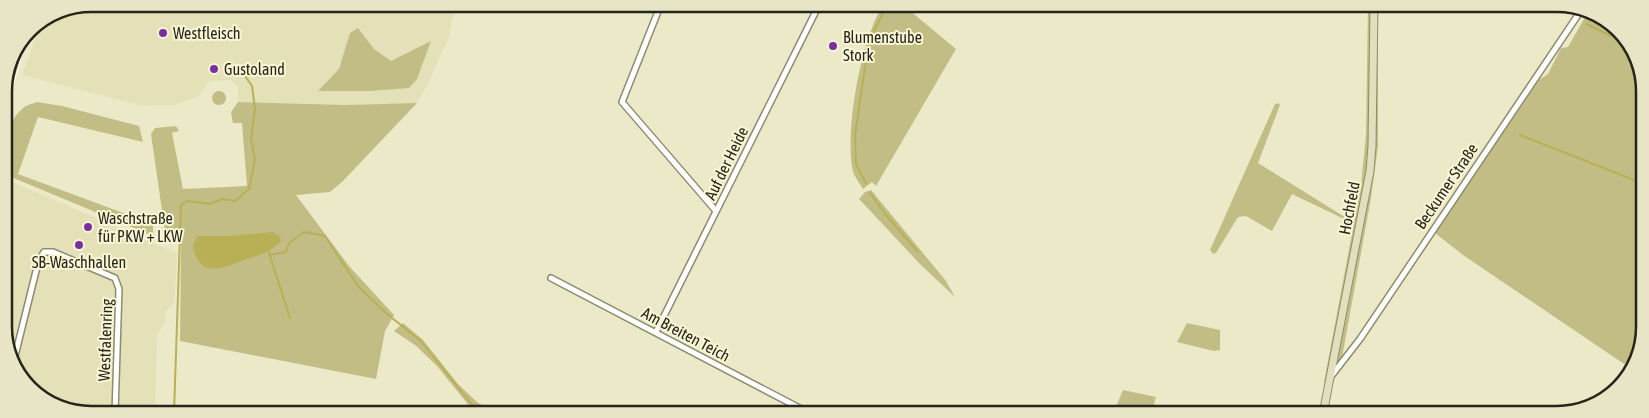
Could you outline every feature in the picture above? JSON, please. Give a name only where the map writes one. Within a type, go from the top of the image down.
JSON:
[{"type":"street","points":[[658,12],[622,102],[716,210]]},
{"type":"street","name":"Auf der Heide","points":[[656,332],[815,12]]},
{"type":"street","name":"Hochfeld","points":[[1325,405],[1370,171],[1374,12]]},
{"type":"street","name":"Beckumer Straße","points":[[1330,378],[1360,339],[1428,235],[1578,15]]},
{"type":"street","name":"Westfalenring","points":[[16,350],[38,263],[44,252],[53,252],[115,278],[119,289],[115,406]]},
{"type":"street","name":"Am Breiten Teich","points":[[551,278],[795,406]]},
{"type":"shaded area","points":[[454,12],[449,37],[427,86],[417,103],[346,105],[238,102],[238,87],[230,80],[209,81],[199,96],[176,105],[143,106],[22,75],[39,32],[52,23],[81,13]]},
{"type":"shaded area","points":[[879,12],[911,12],[956,49],[876,186],[872,182],[863,189],[853,172],[851,134],[856,87],[861,62]]},
{"type":"shaded area","points":[[1368,12],[1378,12],[1378,146],[1371,198],[1341,363],[1324,382],[1361,186],[1366,134]]},
{"type":"shaded area","points":[[1585,18],[1597,23],[1620,43],[1631,61],[1635,76],[1637,91],[1637,327],[1631,357],[1626,365],[1463,255],[1435,233],[1539,80],[1548,74],[1561,48],[1568,47]]},
{"type":"shaded area","points":[[358,28],[374,49],[391,61],[431,41],[417,79],[409,88],[370,91],[318,91],[339,69],[350,33]]},
{"type":"shaded area","points":[[219,91],[224,93],[226,98],[224,103],[219,105],[214,103],[212,98],[214,93]]},
{"type":"shaded area","points":[[37,102],[62,106],[139,126],[143,142],[38,117],[18,174],[153,224],[153,236],[13,178],[13,121],[27,106]]},
{"type":"shaded area","points":[[238,102],[346,105],[417,103],[342,182],[330,192],[296,195],[349,266],[394,315],[385,331],[376,379],[180,341],[181,243],[166,238],[151,134],[155,128],[176,126],[179,131],[172,133],[183,189],[247,186],[242,123],[233,123],[231,112]]},
{"type":"shaded area","points":[[1278,103],[1280,105],[1258,163],[1348,219],[1344,219],[1292,194],[1272,231],[1246,216],[1238,217],[1216,253],[1213,254],[1210,250],[1275,104]]},
{"type":"shaded area","points":[[13,182],[177,253],[174,304],[166,311],[165,322],[157,336],[155,406],[91,406],[76,404],[52,395],[29,375],[17,352],[12,327]]},
{"type":"shaded area","points":[[871,190],[946,281],[955,297],[920,264],[859,199],[865,192]]},
{"type":"shaded area","points":[[273,232],[280,237],[281,241],[268,251],[216,269],[204,266],[199,262],[193,247],[198,236],[229,236]]},
{"type":"shaded area","points":[[403,323],[423,340],[458,384],[478,403],[484,406],[469,406],[437,366],[415,345],[394,331]]},
{"type":"shaded area","points":[[1187,323],[1220,330],[1220,350],[1214,351],[1177,342]]},
{"type":"shaded area","points":[[1123,390],[1156,397],[1154,405],[1117,405]]},
{"type":"waterway","points":[[866,183],[856,164],[855,135],[869,41],[884,12]]},
{"type":"waterway","points":[[1586,24],[1615,38]]},
{"type":"waterway","points":[[174,406],[181,205],[187,201],[210,204],[222,199],[235,201],[249,189],[255,160],[251,138],[255,109],[252,86],[241,70]]},
{"type":"waterway","points":[[1520,135],[1637,181]]},
{"type":"waterway","points":[[870,193],[918,252]]},
{"type":"waterway","points":[[269,252],[270,255],[286,252],[289,243],[304,232],[325,236],[358,286],[387,314],[421,341],[473,406]]},
{"type":"waterway","points":[[270,256],[290,318]]},
{"type":"place","name":"Westfleisch","points":[[163,33]]},
{"type":"place","name":"Blumenstube Stork","points":[[833,46]]},
{"type":"place","name":"Gustoland","points":[[214,69]]},
{"type":"place","name":"Waschstraße für PKW + LKW","points":[[88,227]]},
{"type":"place","name":"SB-Waschhallen","points":[[79,245]]}]
